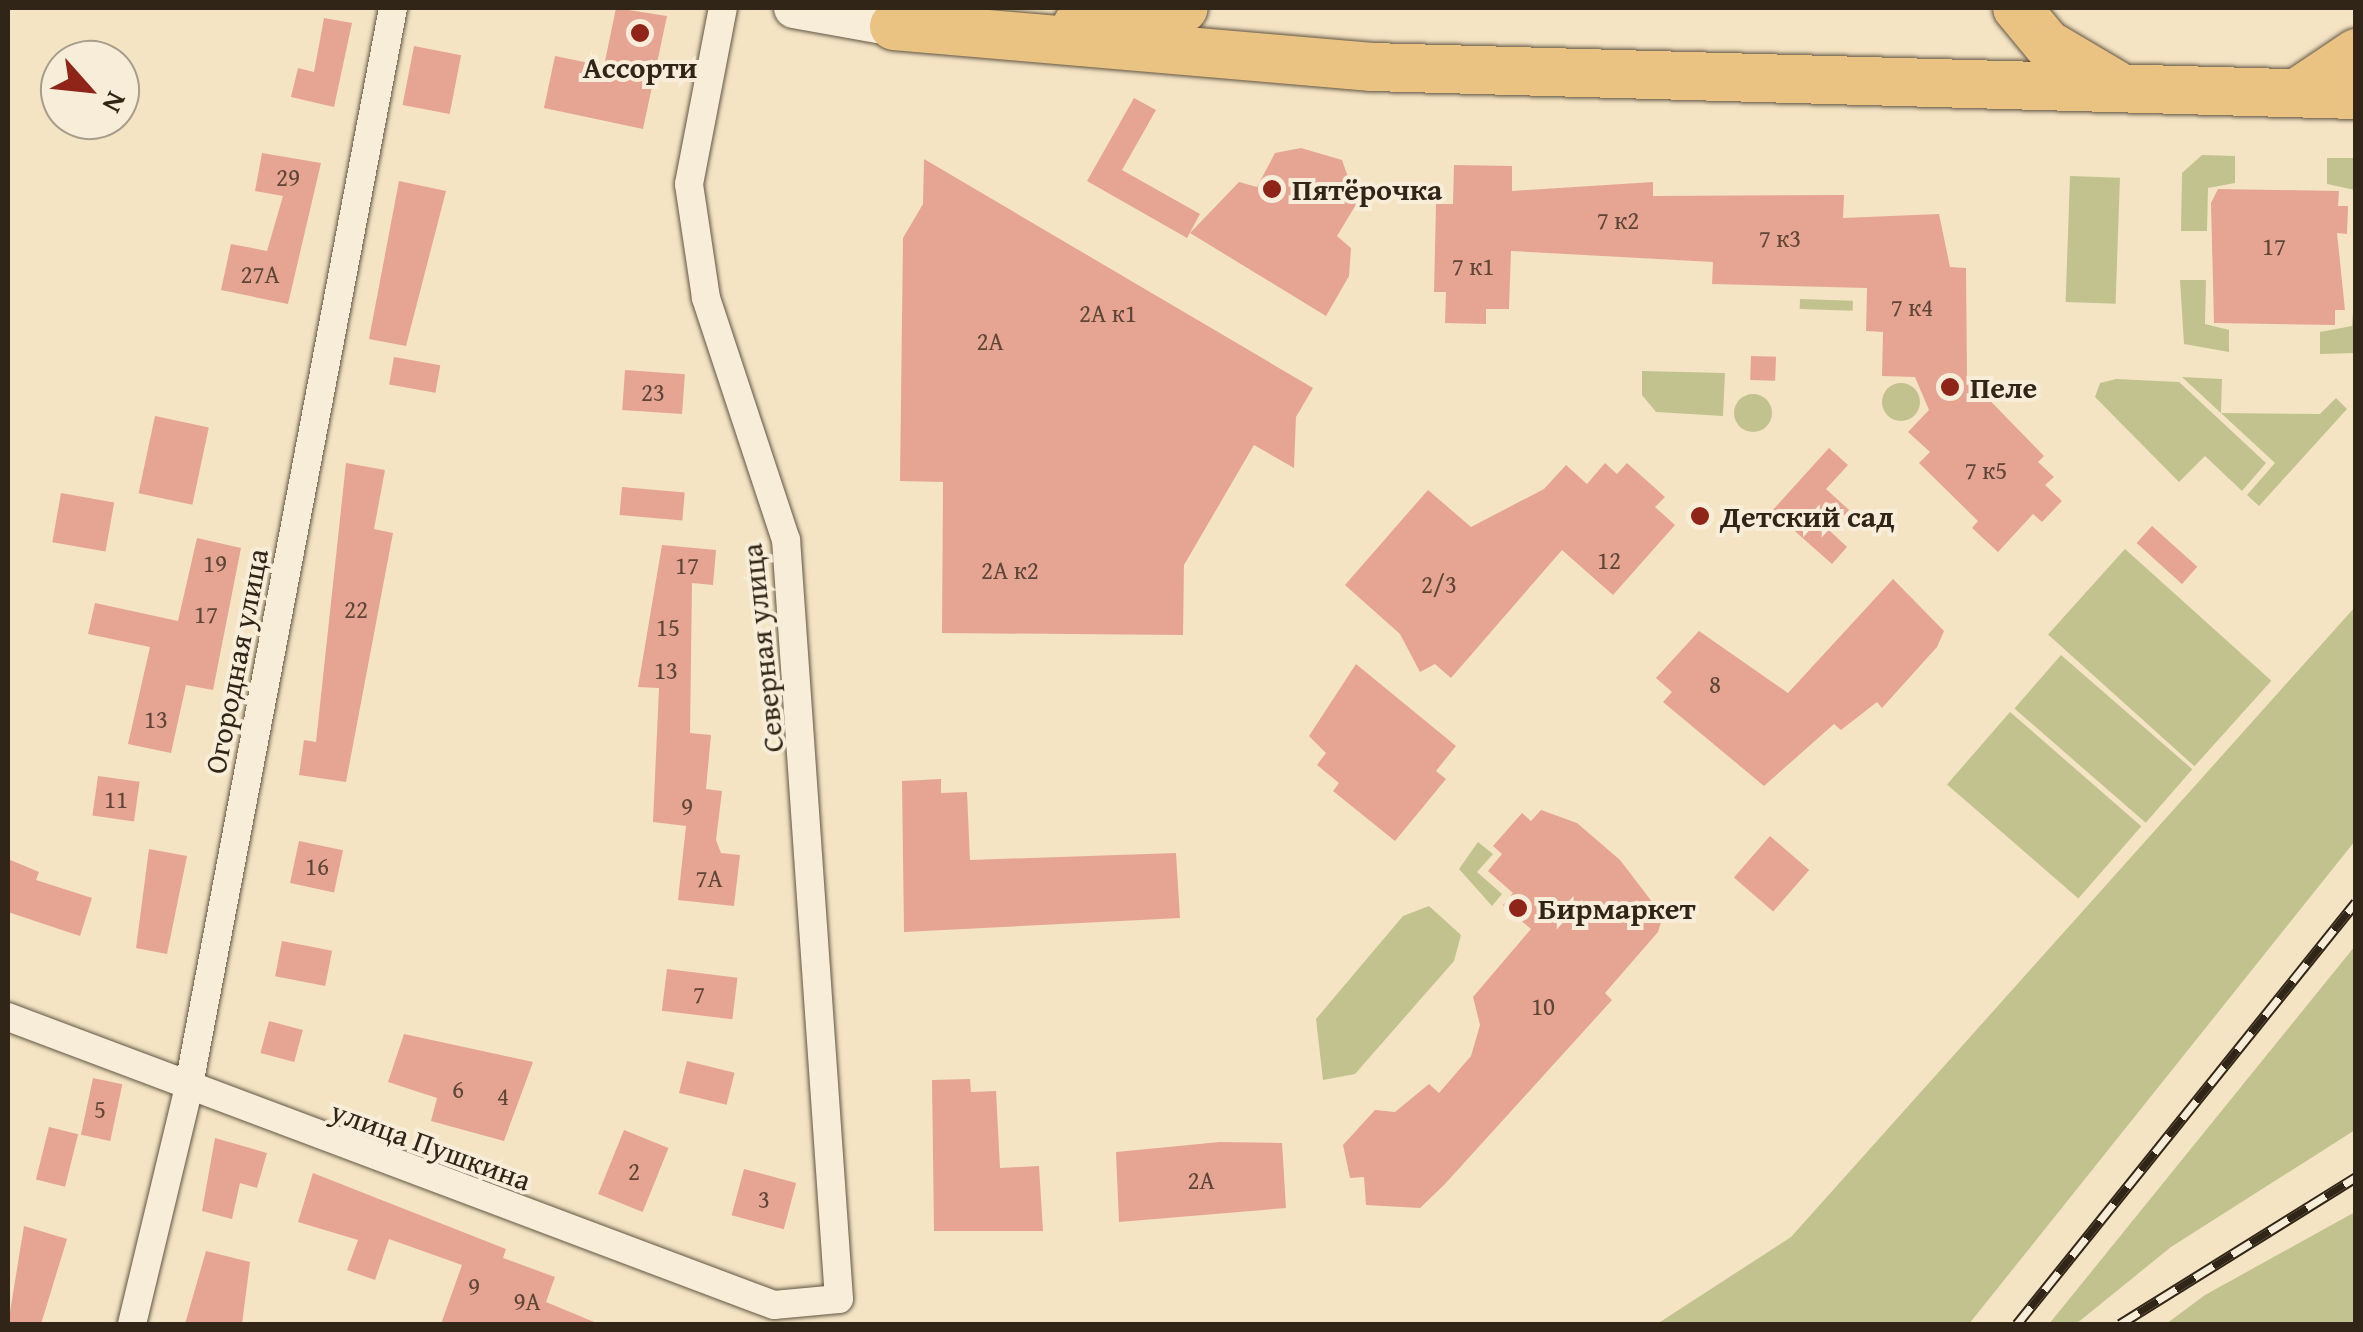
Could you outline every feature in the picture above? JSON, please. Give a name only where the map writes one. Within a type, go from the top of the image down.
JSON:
[{"type":"highway","points":[[894,26],[1002,30],[1184,8]]},
{"type":"highway","points":[[2017,8],[2047,44],[2122,88]]},
{"type":"highway","points":[[894,26],[1372,67],[2356,95]]},
{"type":"highway","points":[[2298,92],[2356,53]]},
{"type":"main road","points":[[794,8],[894,26]]},
{"type":"street","name":"Огородная улица","points":[[132,1324],[188,1090],[393,8]]},
{"type":"street","name":"Северная улица","points":[[723,8],[689,184],[706,298],[786,540],[839,1299]]},
{"type":"street","name":"улица Пушкина","points":[[8,1016],[188,1090],[774,1305],[839,1299]]},
{"type":"green space","points":[[2202,155],[2235,156],[2235,183],[2208,188],[2207,231],[2181,231],[2182,173]]},
{"type":"green space","points":[[2327,158],[2355,158],[2355,190],[2327,184]]},
{"type":"green space","points":[[2070,176],[2120,178],[2116,304],[2066,302]]},
{"type":"green space","points":[[2180,280],[2206,280],[2205,324],[2229,330],[2229,352],[2184,344]]},
{"type":"green space","points":[[2355,284],[2355,353],[2320,354],[2320,332],[2352,326]]},
{"type":"green space","points":[[1800,299],[1853,301],[1853,311],[1800,309]]},
{"type":"green space","points":[[1642,371],[1725,373],[1723,416],[1656,412],[1642,395]]},
{"type":"green space","points":[[2182,377],[2222,379],[2221,413],[2320,414],[2336,398],[2347,409],[2259,506],[2247,495],[2275,463]]},
{"type":"green space","points":[[2116,379],[2179,382],[2266,463],[2242,491],[2205,456],[2179,482],[2095,397],[2100,383]]},
{"type":"green space","points":[[1901,383],[1915,388],[1920,402],[1915,416],[1901,421],[1887,416],[1882,402],[1887,388]]},
{"type":"green space","points":[[1753,394],[1767,399],[1772,413],[1767,427],[1753,432],[1739,427],[1734,413],[1739,399]]},
{"type":"green space","points":[[2125,549],[2271,681],[2194,766],[2048,634]]},
{"type":"green space","points":[[2355,607],[2355,841],[1969,1324],[1657,1324],[1791,1237]]},
{"type":"green space","points":[[2061,655],[2192,769],[2146,823],[2014,709]]},
{"type":"green space","points":[[2010,712],[2141,826],[2078,899],[1947,784]]},
{"type":"green space","points":[[1478,842],[1493,854],[1477,872],[1502,894],[1492,906],[1459,869]]},
{"type":"green space","points":[[1429,906],[1461,935],[1454,961],[1355,1074],[1323,1080],[1316,1019],[1403,916]]},
{"type":"green space","points":[[2355,946],[2355,1130],[2171,1247],[2076,1324],[2049,1324]]},
{"type":"green space","points":[[2355,1212],[2355,1324],[2166,1324],[2205,1295]]},
{"type":"building","points":[[616,8],[667,16],[643,129],[544,108],[555,56],[604,66]]},
{"type":"building","points":[[324,18],[352,23],[334,107],[291,97],[298,68],[314,72]]},
{"type":"building","points":[[414,46],[461,55],[450,114],[403,105]]},
{"type":"building","points":[[1134,98],[1156,110],[1122,170],[1200,214],[1187,238],[1087,181]]},
{"type":"building","points":[[1301,148],[1342,160],[1357,203],[1337,236],[1351,248],[1349,276],[1326,316],[1190,233],[1239,182],[1257,187],[1275,153]]},
{"type":"building","points":[[262,153],[321,163],[288,304],[221,290],[231,244],[267,251],[283,196],[255,191]]},
{"type":"building","points":[[924,159],[1313,388],[1296,417],[1294,468],[1254,445],[1184,565],[1183,635],[942,633],[943,482],[900,481],[903,238],[923,204]]},
{"type":"building","points":[[1454,165],[1512,166],[1512,191],[1653,182],[1653,196],[1844,195],[1843,218],[1939,214],[1950,267],[1966,268],[1967,377],[2044,456],[2038,462],[2054,477],[2045,485],[2062,501],[2042,522],[2033,514],[1998,552],[1972,528],[1978,521],[1919,463],[1930,452],[1908,432],[1929,410],[1915,377],[1882,376],[1883,332],[1866,331],[1867,288],[1712,284],[1713,262],[1511,251],[1509,309],[1486,309],[1486,324],[1445,323],[1446,292],[1434,292],[1436,204],[1453,204]]},
{"type":"building","points":[[399,181],[446,191],[406,346],[369,339]]},
{"type":"building","points":[[2218,189],[2339,191],[2338,206],[2348,206],[2347,234],[2337,233],[2345,310],[2335,310],[2335,325],[2214,323],[2211,203]]},
{"type":"building","points":[[1751,356],[1776,357],[1775,381],[1750,380]]},
{"type":"building","points":[[394,357],[440,365],[435,393],[389,385]]},
{"type":"building","points":[[625,370],[685,374],[682,414],[622,410]]},
{"type":"building","points":[[155,416],[209,427],[192,505],[139,493]]},
{"type":"building","points":[[1829,448],[1848,465],[1826,489],[1849,510],[1830,531],[1847,547],[1832,564],[1772,511]]},
{"type":"building","points":[[346,463],[385,470],[374,529],[393,533],[346,782],[299,775],[304,740],[316,742]]},
{"type":"building","points":[[1605,463],[1617,474],[1627,463],[1665,497],[1655,507],[1675,525],[1613,595],[1562,550],[1451,678],[1435,664],[1420,672],[1400,634],[1345,585],[1428,490],[1471,527],[1544,489],[1566,465],[1587,484]]},
{"type":"building","points":[[622,487],[685,492],[682,520],[620,515]]},
{"type":"building","points":[[61,493],[114,502],[105,552],[52,542]]},
{"type":"building","points":[[2152,526],[2197,567],[2182,584],[2137,543]]},
{"type":"building","points":[[197,538],[241,548],[213,690],[186,685],[171,753],[128,744],[150,647],[88,634],[95,603],[178,621]]},
{"type":"building","points":[[662,545],[716,550],[713,585],[692,583],[690,733],[711,735],[706,789],[722,791],[716,840],[721,853],[740,855],[734,906],[678,900],[686,826],[653,822],[659,688],[638,687]]},
{"type":"building","points":[[1893,579],[1944,631],[1937,647],[1882,708],[1877,702],[1841,730],[1834,724],[1764,786],[1663,702],[1672,692],[1656,678],[1699,631],[1788,693]]},
{"type":"building","points":[[1356,664],[1456,746],[1436,771],[1446,779],[1395,841],[1333,791],[1339,783],[1317,765],[1326,753],[1309,736]]},
{"type":"building","points":[[98,776],[140,782],[134,821],[92,816]]},
{"type":"building","points":[[941,779],[941,793],[967,792],[970,860],[1176,853],[1180,918],[904,932],[902,781]]},
{"type":"building","points":[[1541,810],[1577,823],[1620,860],[1663,916],[1658,932],[1605,993],[1612,1000],[1420,1208],[1366,1205],[1364,1177],[1350,1178],[1343,1145],[1375,1110],[1395,1112],[1429,1084],[1439,1093],[1471,1056],[1480,1025],[1473,997],[1531,929],[1503,905],[1513,893],[1488,871],[1502,854],[1493,846],[1522,813],[1531,821]]},
{"type":"building","points":[[1770,836],[1809,870],[1773,912],[1734,878]]},
{"type":"building","points":[[299,841],[343,850],[334,892],[290,883]]},
{"type":"building","points":[[149,849],[187,856],[167,954],[136,948]]},
{"type":"building","points":[[8,859],[39,872],[36,880],[92,898],[80,936],[8,912]]},
{"type":"building","points":[[282,941],[332,951],[325,986],[275,976]]},
{"type":"building","points":[[667,969],[737,978],[732,1019],[662,1011]]},
{"type":"building","points":[[269,1021],[303,1030],[294,1062],[260,1053]]},
{"type":"building","points":[[404,1034],[533,1062],[504,1141],[431,1121],[437,1098],[388,1082]]},
{"type":"building","points":[[687,1061],[735,1073],[727,1105],[679,1093]]},
{"type":"building","points":[[93,1078],[122,1084],[110,1141],[81,1135]]},
{"type":"building","points":[[970,1079],[971,1092],[996,1091],[1000,1168],[1039,1166],[1043,1231],[934,1231],[932,1080]]},
{"type":"building","points":[[49,1127],[78,1134],[65,1187],[36,1179]]},
{"type":"building","points":[[624,1130],[669,1148],[643,1212],[598,1194]]},
{"type":"building","points":[[215,1138],[267,1153],[257,1188],[240,1183],[232,1219],[202,1211]]},
{"type":"building","points":[[1220,1142],[1282,1143],[1286,1208],[1119,1222],[1116,1152]]},
{"type":"building","points":[[744,1169],[796,1183],[784,1229],[732,1215]]},
{"type":"building","points":[[313,1173],[506,1249],[503,1258],[555,1277],[546,1302],[599,1324],[441,1324],[462,1265],[389,1239],[375,1280],[347,1270],[358,1240],[298,1222]]},
{"type":"building","points":[[24,1226],[67,1239],[41,1324],[8,1324]]},
{"type":"building","points":[[206,1251],[250,1262],[242,1324],[185,1324]]},
{"type":"railway","points":[[2017,1324],[2356,902]]},
{"type":"railway","points":[[2120,1324],[2356,1177]]},
{"type":"place","name":"Ассорти","points":[[640,33]]},
{"type":"place","name":"Пятёрочка","points":[[1272,189]]},
{"type":"place","name":"Пеле","points":[[1950,387]]},
{"type":"place","name":"Детский сад","points":[[1700,516]]},
{"type":"place","name":"Бирмаркет","points":[[1518,908]]}]
